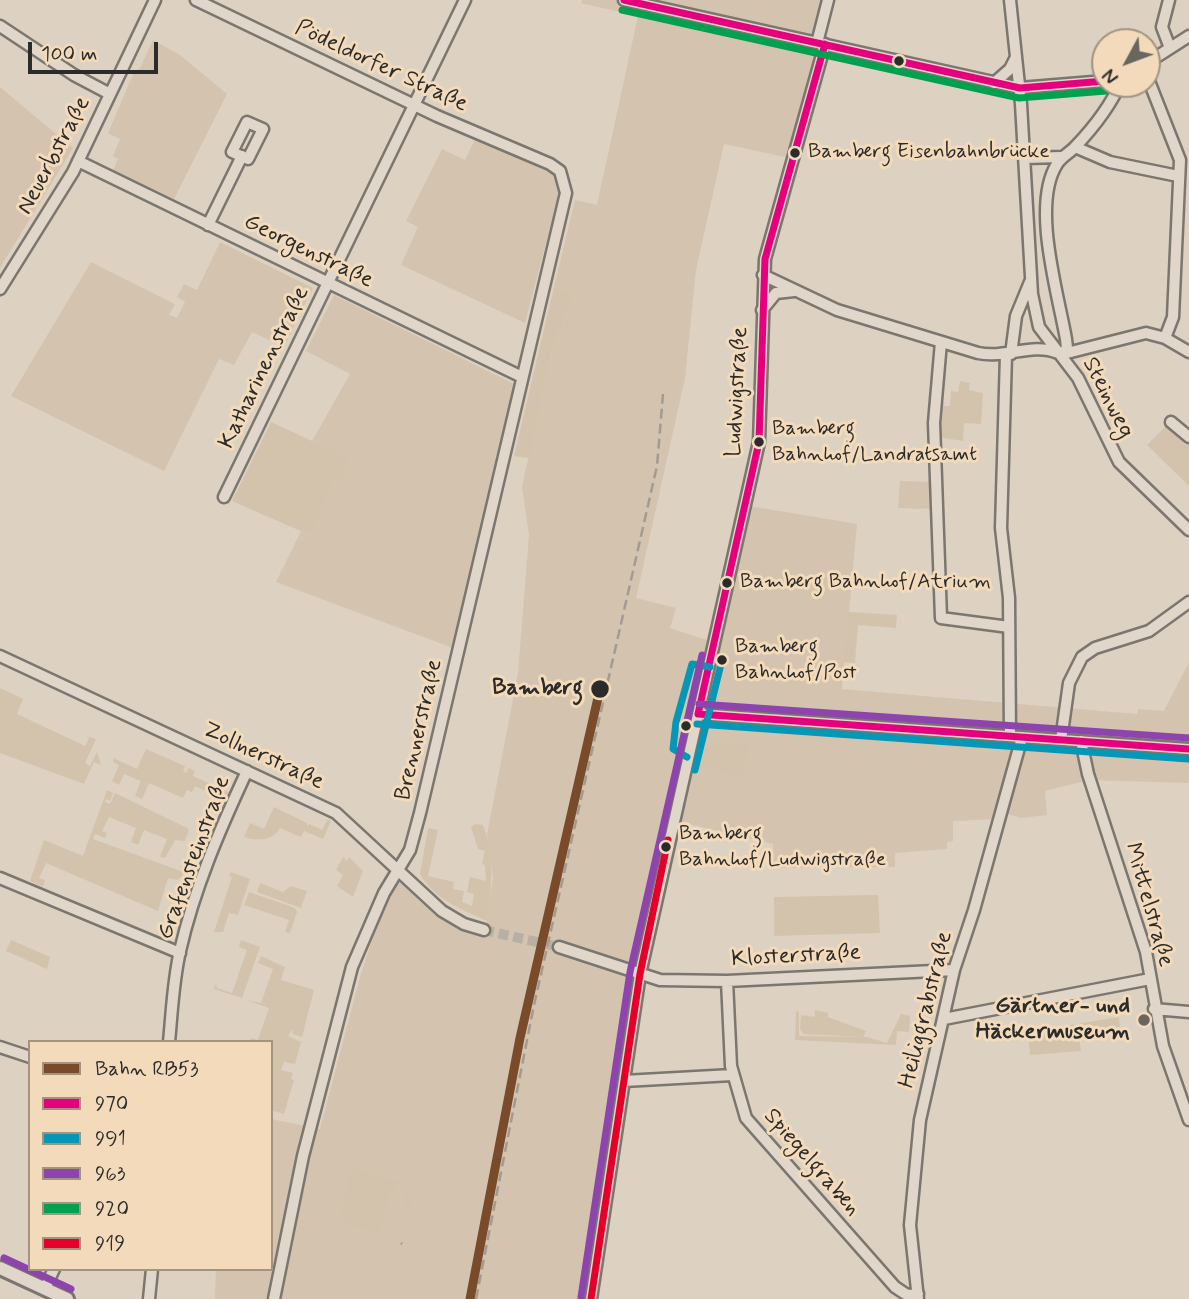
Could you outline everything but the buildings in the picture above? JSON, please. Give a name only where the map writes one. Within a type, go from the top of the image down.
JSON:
[{"type":"main road","points":[[0,1268],[67,1299]]},
{"type":"street","name":"Neuerbstraße","points":[[0,288],[78,161],[155,0]]},
{"type":"street","name":"Pödeldorfer Straße","points":[[196,0],[414,105],[550,164]]},
{"type":"street","name":"Katharinenstraße","points":[[224,497],[465,0]]},
{"type":"street","points":[[624,0],[1020,88],[1091,82]]},
{"type":"street","name":"Ludwigstraße","points":[[591,1299],[640,974],[759,442],[763,275],[768,246],[821,43],[828,0]]},
{"type":"street","points":[[1010,0],[1020,88],[1031,278],[1039,327],[1062,354]]},
{"type":"street","points":[[1169,0],[1162,32],[1170,48]]},
{"type":"street","points":[[0,26],[74,75],[110,94]]},
{"type":"street","points":[[1161,54],[1189,36]]},
{"type":"street","points":[[994,83],[1010,69],[1016,56]]},
{"type":"street","points":[[1062,354],[1067,348],[1066,339],[1049,247],[1047,215],[1050,179],[1061,157],[1075,148],[1110,98]]},
{"type":"street","points":[[1157,98],[1185,159],[1178,176],[1173,317],[1165,338]]},
{"type":"street","points":[[1075,148],[1110,162],[1178,176]]},
{"type":"street","points":[[208,225],[242,156]]},
{"type":"street","points":[[1025,158],[1061,157]]},
{"type":"street","name":"Georgenstraße","points":[[78,161],[522,376]]},
{"type":"street","name":"Brennerstraße","points":[[274,1299],[303,1156],[352,968],[384,894],[410,850],[424,798],[566,194],[560,172],[550,164]]},
{"type":"street","name":"Steinweg","points":[[763,275],[837,310],[991,356],[1046,348],[1062,354],[1078,378],[1113,453],[1128,473],[1189,530]]},
{"type":"street","points":[[1010,736],[1009,586],[1001,528],[1008,354],[1016,316],[1031,278]]},
{"type":"street","name":"Ludwigstraße","points":[[762,310],[776,293],[795,291]]},
{"type":"street","points":[[1062,354],[1146,333],[1165,338],[1189,352]]},
{"type":"street","points":[[941,342],[934,423],[941,618],[1009,627]]},
{"type":"street","points":[[1171,422],[1189,437]]},
{"type":"street","points":[[1061,740],[1071,675],[1082,657],[1095,648],[1145,633],[1189,602]]},
{"type":"street","name":"Zollnerstraße","points":[[0,656],[336,813],[442,911],[464,924],[484,930]]},
{"type":"street","points":[[698,714],[1189,750]]},
{"type":"street","name":"Heiliggrabstraße","points":[[918,1297],[910,1225],[924,1100],[954,970],[1022,737]]},
{"type":"street","name":"Mittelstraße","points":[[1081,741],[1085,764],[1146,952],[1154,1009],[1163,1046],[1185,1097],[1189,1120]]},
{"type":"street","name":"Grafensteinstraße","points":[[169,1040],[180,953],[205,870],[247,771]]},
{"type":"street","points":[[0,878],[180,953]]},
{"type":"street","points":[[559,947],[640,974]]},
{"type":"street","name":"Klosterstraße","points":[[640,974],[660,980],[727,981],[954,970]]},
{"type":"street","points":[[944,1019],[1150,979]]},
{"type":"street","name":"Spiegelgraben","points":[[727,981],[732,1075],[740,1103],[754,1129],[895,1287],[907,1295],[918,1297]]},
{"type":"street","points":[[1154,1009],[1189,1012]]},
{"type":"street","points":[[0,1047],[28,1056]]},
{"type":"street","points":[[624,1081],[732,1075]]},
{"type":"street","points":[[45,1288],[53,1271]]},
{"type":"street","points":[[149,1299],[152,1271]]},
{"type":"shaded area","points":[[582,0],[835,0],[823,46],[785,157],[724,144],[696,270],[685,378],[636,598],[676,608],[670,628],[707,640],[749,506],[857,524],[842,689],[1137,714],[1138,709],[1164,711],[1189,662],[1189,783],[1089,780],[1045,791],[1047,815],[1021,818],[1001,812],[998,819],[953,821],[953,841],[947,842],[947,849],[895,853],[895,867],[773,868],[773,844],[680,822],[642,975],[593,1299],[215,1299],[216,1271],[273,1271],[273,1119],[320,1129],[360,977],[384,902],[395,879],[454,924],[485,934],[493,878],[487,835],[518,673],[529,535],[522,487],[551,354],[575,293],[554,287],[575,200],[597,205],[638,16],[581,3]]},
{"type":"shaded area","points":[[153,40],[180,55],[227,94],[174,199],[113,170],[118,159],[113,156],[120,139],[108,133],[134,72],[140,68]]},
{"type":"shaded area","points":[[0,87],[73,148],[0,268]]},
{"type":"shaded area","points":[[476,137],[556,176],[560,190],[525,323],[401,265],[418,227],[406,221],[442,149],[465,160]]},
{"type":"shaded area","points":[[220,242],[313,288],[284,347],[252,332],[234,365],[219,359],[164,471],[11,396],[91,262],[175,304],[169,315],[177,318],[185,302],[177,297],[184,284],[197,290]]},
{"type":"shaded area","points":[[554,287],[575,293],[551,354],[529,458],[514,456]]},
{"type":"shaded area","points":[[334,295],[514,384],[453,648],[276,582],[301,531],[310,535],[315,530],[333,479],[349,459],[312,441],[350,374],[306,351]]},
{"type":"shaded area","points":[[960,381],[970,383],[969,390],[983,393],[981,424],[964,423],[963,441],[937,437],[936,421],[942,421],[943,400],[944,406],[950,406],[951,391],[958,392]]},
{"type":"shaded area","points":[[271,422],[349,458],[339,482],[333,480],[315,530],[310,535],[232,501]]},
{"type":"shaded area","points":[[1169,423],[1187,438],[1183,443],[1185,445],[1189,442],[1189,486],[1147,445]]},
{"type":"shaded area","points":[[900,481],[933,482],[933,509],[898,508]]},
{"type":"shaded area","points":[[848,612],[897,615],[896,628],[858,625],[855,663],[844,662]]},
{"type":"shaded area","points":[[0,688],[23,699],[17,714],[85,746],[89,738],[86,736],[96,739],[85,763],[90,766],[97,752],[101,765],[94,762],[84,784],[0,753]]},
{"type":"shaded area","points":[[749,743],[742,776],[702,767],[694,772],[697,761],[707,748],[721,744]]},
{"type":"shaded area","points":[[146,749],[185,766],[183,771],[186,773],[189,768],[195,771],[193,776],[230,793],[227,801],[195,786],[192,792],[187,790],[183,798],[149,783],[142,799],[135,796],[141,781],[124,774],[119,785],[112,781],[119,765],[113,762],[113,758],[137,769]]},
{"type":"shaded area","points":[[107,790],[113,793],[110,801],[106,799],[105,802],[110,804],[115,793],[189,829],[185,841],[175,840],[165,858],[160,857],[167,839],[144,830],[138,845],[131,842],[136,828],[109,817],[102,831],[107,833],[105,838],[95,834],[93,839],[186,873],[177,880],[168,878],[158,911],[46,863],[39,878],[45,880],[43,887],[30,881],[44,840],[83,856]]},
{"type":"shaded area","points":[[274,807],[307,823],[307,827],[309,824],[322,830],[328,819],[331,821],[323,839],[304,831],[301,837],[280,828],[265,839],[244,837],[250,823],[264,829]]},
{"type":"shaded area","points":[[475,824],[483,825],[491,861],[487,921],[441,897],[420,874],[428,828],[438,830],[428,876],[454,882],[453,889],[464,891],[462,902],[472,906],[474,894],[467,892],[470,877],[486,881],[485,865],[482,864],[485,851],[478,849],[471,827]]},
{"type":"shaded area","points":[[343,857],[347,861],[349,857],[363,871],[353,897],[337,886],[343,875],[336,870]]},
{"type":"shaded area","points":[[231,872],[250,879],[238,915],[229,913],[223,932],[214,932],[232,877],[229,876]]},
{"type":"shaded area","points":[[260,883],[283,892],[291,886],[307,891],[301,908],[257,892]]},
{"type":"shaded area","points":[[249,892],[295,908],[297,912],[290,933],[285,932],[289,920],[244,905]]},
{"type":"shaded area","points":[[878,895],[880,933],[774,936],[774,897]]},
{"type":"shaded area","points":[[11,940],[50,957],[47,969],[6,951]]},
{"type":"shaded area","points":[[241,940],[260,947],[242,998],[214,989],[216,984],[217,988],[232,993],[247,950],[239,947]]},
{"type":"shaded area","points":[[261,956],[285,967],[281,980],[314,990],[302,1037],[293,1034],[292,1029],[288,1036],[301,1042],[295,1064],[284,1062],[281,1070],[293,1073],[291,1079],[294,1080],[284,1114],[273,1111],[273,1040],[258,1040],[269,1008],[246,1000],[261,1003],[273,969],[258,963]]},
{"type":"shaded area","points":[[815,1010],[828,1013],[828,1017],[866,1031],[863,1037],[804,1034],[800,1029],[801,1015],[815,1017]]},
{"type":"shaded area","points":[[796,1011],[799,1012],[799,1036],[867,1037],[887,1043],[901,1014],[910,1016],[909,1032],[897,1031],[896,1045],[795,1040]]},
{"type":"shaded area","points":[[1119,1017],[1120,1031],[1079,1037],[1081,1051],[1030,1055],[1028,1032]]},
{"type":"shaded area","points":[[351,1169],[399,1182],[407,1181],[412,1213],[404,1211],[407,1189],[402,1184],[395,1186],[394,1193],[389,1193],[380,1232],[347,1225],[341,1216]]},
{"type":"tunnel","points":[[484,930],[559,947]]},
{"type":"railway","points":[[476,1299],[534,1005],[657,466],[663,394]]},
{"type":"rail line","name":"RB53","points":[[470,1299],[520,1038],[600,689]]},
{"type":"transit line","name":"970","points":[[624,0],[1020,88],[1091,82]]},
{"type":"transit line","name":"920","points":[[622,10],[1019,98],[1091,92]]},
{"type":"transit line","name":"970","points":[[698,714],[759,442],[765,259],[825,44]]},
{"type":"transit line","name":"963","points":[[581,1297],[630,972],[702,655]]},
{"type":"transit line","name":"991","points":[[695,770],[722,660]]},
{"type":"transit line","name":"991","points":[[687,757],[673,749],[676,722],[692,664],[710,667]]},
{"type":"transit line","name":"963","points":[[699,704],[1189,738]]},
{"type":"transit line","name":"970","points":[[698,714],[1189,749]]},
{"type":"transit line","name":"991","points":[[697,724],[1188,759]]},
{"type":"transit line","name":"919","points":[[591,1299],[640,974],[668,840]]},
{"type":"transit line","name":"963","points":[[4,1258],[28,1269]]},
{"type":"transit line","name":"963","points":[[32,1271],[71,1289]]},
{"type":"place","name":"Bamberg Eisenbahnbrücke","points":[[795,153]]},
{"type":"place","name":"Bamberg Bahnhof/Landratsamt","points":[[759,442]]},
{"type":"place","name":"Bamberg Bahnhof/Atrium","points":[[727,583]]},
{"type":"place","name":"Bamberg Bahnhof/Post","points":[[722,660]]},
{"type":"place","name":"Bamberg","points":[[600,689]]},
{"type":"place","name":"Bamberg Bahnhof/Ludwigstraße","points":[[666,847]]},
{"type":"place","name":"Gärtner- und Häckermuseum","points":[[1144,1020]]}]
